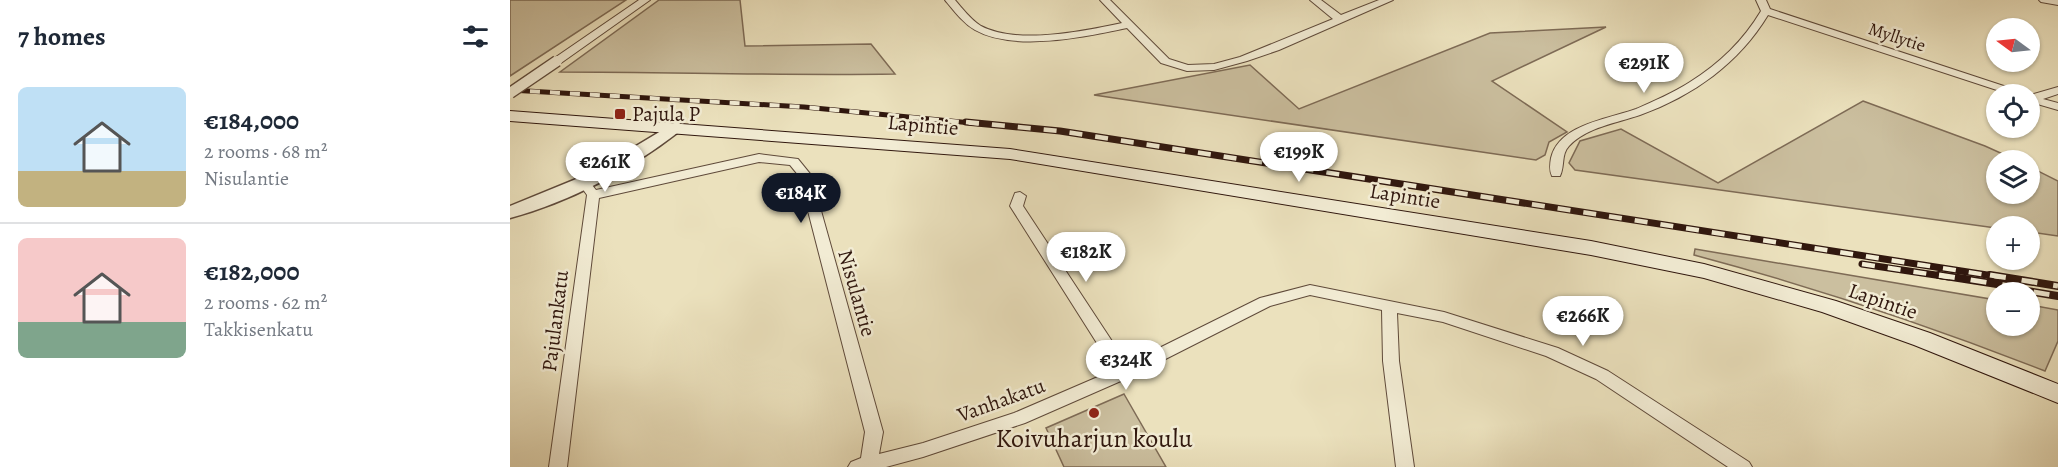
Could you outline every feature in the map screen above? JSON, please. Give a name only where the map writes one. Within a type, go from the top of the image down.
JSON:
[{"type":"main road","name":"Lapintie","points":[[510,116],[1010,154],[1647,258],[1772,289],[1872,320],[2058,394]]},
{"type":"street","points":[[510,93],[645,0]]},
{"type":"street","points":[[950,0],[973,25],[995,33],[1052,36],[1131,24]]},
{"type":"street","points":[[1105,0],[1166,62],[1179,66],[1196,67],[1239,63],[1338,18],[1388,0]]},
{"type":"street","points":[[1315,0],[1338,18]]},
{"type":"street","points":[[2044,0],[2058,2]]},
{"type":"street","points":[[1556,173],[1558,153],[1567,141],[1599,125],[1651,107],[1704,76],[1748,39],[1763,5]]},
{"type":"street","name":"Myllytie","points":[[1763,5],[1989,84]]},
{"type":"street","points":[[2040,95],[2058,90]]},
{"type":"street","points":[[2040,101],[2058,107]]},
{"type":"street","points":[[510,212],[588,190],[676,127]]},
{"type":"street","name":"Nisulantie","points":[[588,190],[759,158],[795,162],[805,175],[874,432],[865,466]]},
{"type":"street","name":"Pajulankatu","points":[[558,467],[588,190]]},
{"type":"street","points":[[1020,196],[1016,206],[1124,373]]},
{"type":"street","name":"Vanhakatu","points":[[865,466],[1005,424],[1124,373],[1265,302],[1290,294],[1317,291],[1466,323],[1580,364],[1612,381],[1743,467]]},
{"type":"street","points":[[1389,306],[1391,361],[1405,467]]},
{"type":"shaded area","points":[[510,0],[626,0],[510,76]]},
{"type":"shaded area","points":[[659,0],[740,0],[745,46],[871,44],[895,74],[560,72]]},
{"type":"shaded area","points":[[1606,27],[1492,81],[1567,132],[1549,142],[1545,155],[1536,160],[1094,95],[1250,65],[1299,109],[1490,33]]},
{"type":"shaded area","points":[[1863,101],[1994,150],[1986,150],[1986,204],[2040,204],[2040,172],[2058,181],[2058,236],[2040,233],[2040,216],[1986,216],[1986,227],[1575,170],[1569,163],[1580,141],[1621,129],[1718,183]]},
{"type":"shaded area","points":[[1695,249],[1986,298],[1986,336],[2040,336],[2040,307],[2058,310],[2058,341],[2045,371],[1871,308],[1694,255]]},
{"type":"shaded area","points":[[1124,394],[1166,467],[1064,467],[1046,428]]},
{"type":"railway","points":[[510,90],[804,107],[982,124]]},
{"type":"railway","points":[[966,122],[1060,131],[2000,277]]},
{"type":"railway","points":[[1862,264],[1949,277]]},
{"type":"railway","points":[[1939,275],[1986,282]]},
{"type":"railway","points":[[1990,275],[2058,286]]},
{"type":"railway","points":[[2040,293],[2058,296]]},
{"type":"place","name":"Pajula P","points":[[620,114]]},
{"type":"place","name":"Koivuharjun koulu","points":[[1094,413]]}]
